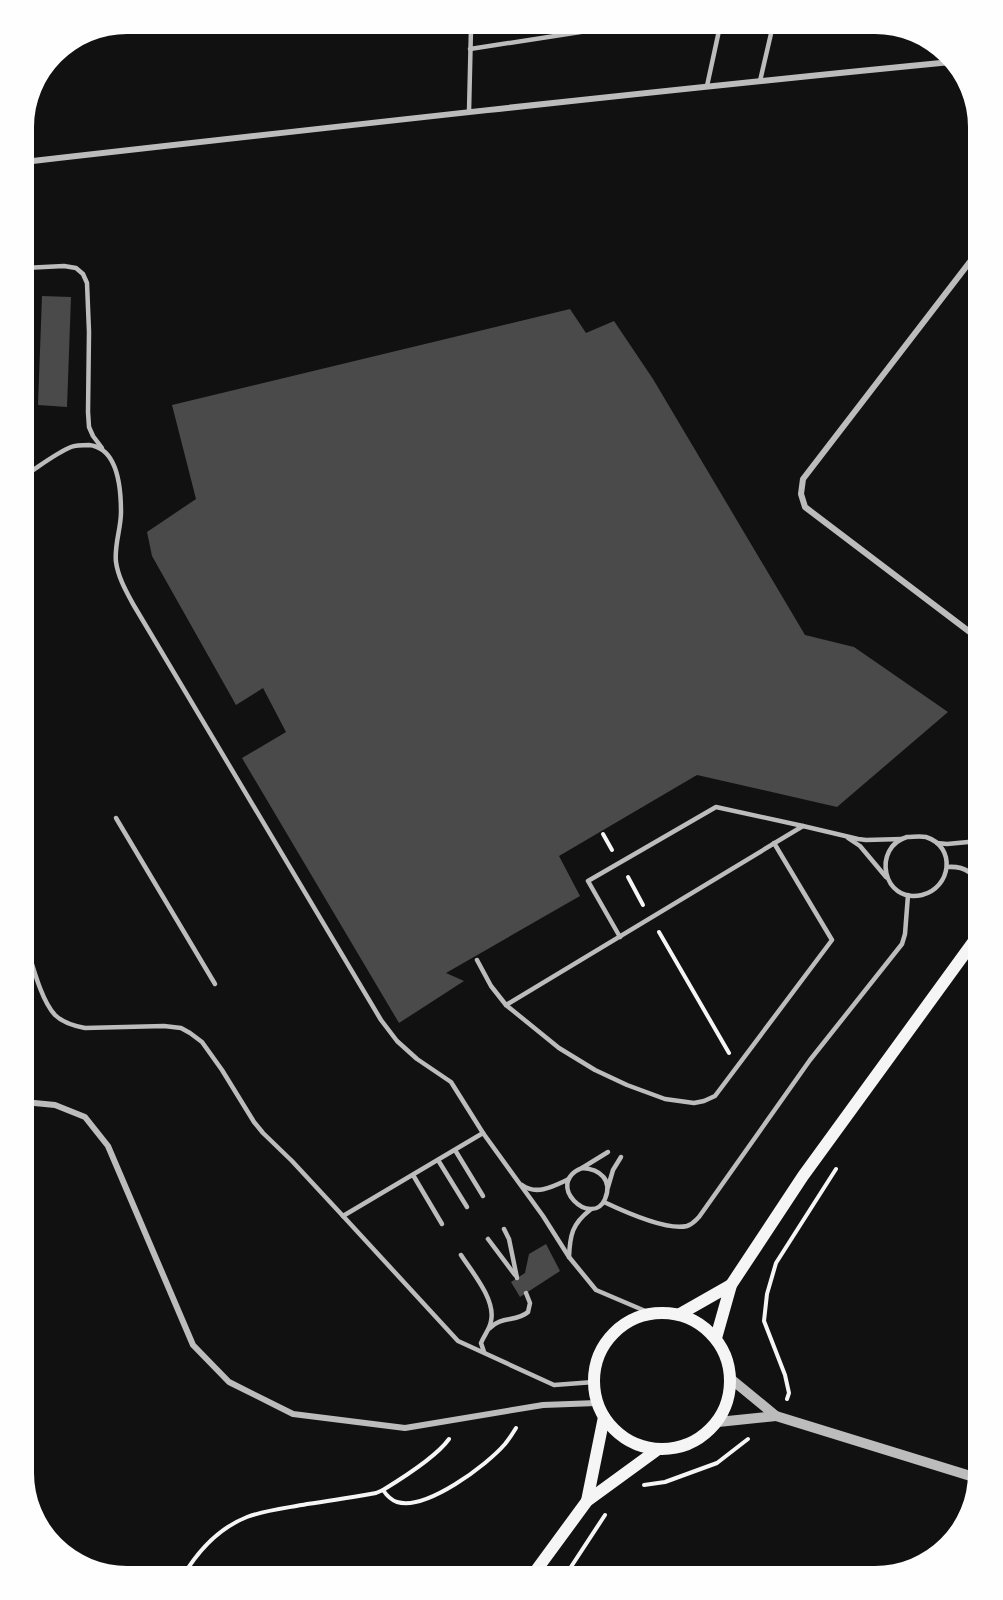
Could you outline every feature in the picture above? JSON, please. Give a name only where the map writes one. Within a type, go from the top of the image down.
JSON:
[{"type":"main road","points":[[716,1338],[731,1285],[803,1176],[968,948]]},
{"type":"main road","points":[[680,1314],[731,1285]]},
{"type":"main road","points":[[650,1313],[680,1314],[700,1323],[716,1338],[727,1357],[731,1379],[728,1400],[717,1422],[701,1438],[680,1447],[657,1450],[636,1444],[617,1433],[604,1417],[597,1403],[594,1382],[597,1360],[608,1338],[627,1322],[650,1313]]},
{"type":"main road","points":[[587,1501],[604,1417]]},
{"type":"main road","points":[[540,1566],[587,1501],[657,1450]]},
{"type":"street","points":[[35,161],[707,86],[942,63]]},
{"type":"street","points":[[968,264],[803,478],[801,494],[805,507],[968,631]]},
{"type":"street","points":[[34,1103],[55,1105],[85,1117],[108,1146],[193,1345],[229,1382],[293,1414],[405,1428],[543,1405],[597,1403]]},
{"type":"street","points":[[731,1379],[779,1417],[968,1475]]},
{"type":"street","points":[[717,1422],[779,1417]]},
{"type":"lane","points":[[469,112],[471,34]]},
{"type":"lane","points":[[470,49],[568,35]]},
{"type":"lane","points":[[707,86],[718,35]]},
{"type":"lane","points":[[760,81],[771,35]]},
{"type":"lane","points":[[35,267],[64,266],[76,268],[83,274],[87,283],[89,427],[93,436],[113,460],[121,513],[115,547],[116,564],[120,580],[133,604],[381,1020],[412,1056],[451,1082],[568,1257],[596,1290],[650,1313]]},
{"type":"lane","points":[[35,469],[70,447],[91,445],[104,450]]},
{"type":"lane","points":[[620,937],[588,881],[716,807],[866,840],[925,837],[936,843],[945,853],[947,867],[942,881],[932,890],[921,895],[898,892],[860,846],[840,835]]},
{"type":"lane","points":[[116,818],[215,984]]},
{"type":"lane","points":[[506,1005],[803,826]]},
{"type":"lane","points":[[887,878],[887,858],[894,844],[902,839]]},
{"type":"lane","points":[[936,843],[968,842]]},
{"type":"lane","points":[[477,960],[490,986],[506,1005],[559,1048],[596,1071],[666,1099],[694,1103],[704,1101],[715,1096],[832,940],[774,843]]},
{"type":"lane","points":[[947,867],[968,872]]},
{"type":"lane","points":[[604,1202],[669,1226],[687,1226],[699,1217],[810,1060],[902,944],[908,895]]},
{"type":"lane","points":[[34,970],[48,1006],[64,1022],[85,1028],[164,1026],[181,1028],[202,1042],[258,1127],[458,1341],[554,1385],[594,1382]]},
{"type":"lane","points":[[343,1216],[483,1133]]},
{"type":"lane","points":[[454,1150],[483,1196]]},
{"type":"lane","points":[[608,1152],[574,1171],[568,1186],[568,1193],[579,1207],[591,1209],[604,1202],[613,1170],[621,1157]]},
{"type":"lane","points":[[438,1160],[467,1207]]},
{"type":"lane","points":[[582,1168],[592,1168],[601,1174],[606,1182],[607,1193]]},
{"type":"lane","points":[[413,1175],[442,1224]]},
{"type":"lane","points":[[518,1182],[532,1190],[539,1190],[570,1179]]},
{"type":"lane","points":[[568,1257],[571,1233],[579,1219],[591,1209]]},
{"type":"lane","points":[[488,1239],[518,1278],[509,1239],[504,1229]]},
{"type":"lane","points":[[461,1255],[490,1304],[491,1323],[481,1343],[486,1354]]},
{"type":"lane","points":[[487,1332],[497,1322],[521,1317],[528,1312],[530,1303],[526,1293]]},
{"type":"path","points":[[603,834],[737,1066]]},
{"type":"path","points":[[779,1417],[789,1393],[785,1375],[764,1321],[767,1294],[776,1263],[840,1164]]},
{"type":"path","points":[[383,1490],[391,1499],[404,1503],[419,1502],[433,1497],[477,1468],[505,1444],[518,1423],[520,1409]]},
{"type":"path","points":[[190,1565],[209,1543],[226,1529],[245,1518],[275,1510],[383,1490],[444,1446],[451,1433],[451,1420]]},
{"type":"path","points":[[636,1486],[665,1482],[717,1463],[755,1433]]},
{"type":"path","points":[[572,1566],[609,1508]]},
{"type":"building","points":[[42,296],[71,297],[67,407],[38,405]]},
{"type":"building","points":[[570,309],[586,333],[614,321],[653,379],[805,635],[854,647],[948,712],[837,807],[697,775],[559,856],[580,896],[446,973],[464,981],[399,1023],[242,758],[286,732],[263,688],[236,705],[152,556],[147,532],[196,499],[172,405]]},
{"type":"building","points":[[546,1244],[560,1271],[520,1297],[511,1282],[525,1273],[529,1254]]}]
